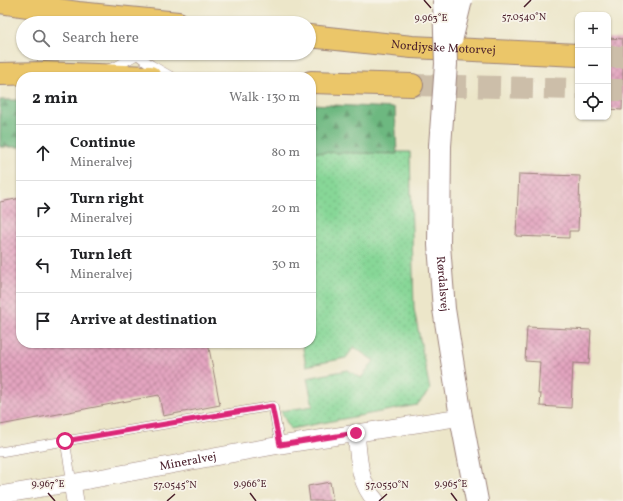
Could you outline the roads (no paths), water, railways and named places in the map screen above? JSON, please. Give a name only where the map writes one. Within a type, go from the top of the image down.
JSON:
[{"type":"highway","points":[[100,0],[164,16]]},
{"type":"highway","points":[[0,2],[74,16]]},
{"type":"highway","name":"Nordjyske Motorvej","points":[[316,37],[412,47],[575,55]]},
{"type":"highway","points":[[0,69],[32,72]]},
{"type":"highway","points":[[0,74],[16,74]]},
{"type":"highway","points":[[316,82],[412,85]]},
{"type":"street","name":"Rørdalsvej","points":[[444,0],[446,64],[440,146],[439,245],[444,309],[461,417],[477,501]]},
{"type":"street","name":"Rørdalsvej","points":[[446,64],[461,0]]},
{"type":"street","name":"Mineralvej","points":[[0,495],[280,445],[461,417]]},
{"type":"street","points":[[356,433],[361,474],[365,486],[376,501]]},
{"type":"street","points":[[72,483],[75,501]]},
{"type":"lane","points":[[59,0],[82,16]]},
{"type":"lane","points":[[99,72],[117,66],[127,60]]},
{"type":"lane","points":[[145,60],[163,72]]},
{"type":"lane","points":[[0,452],[272,406],[280,445]]},
{"type":"lane","points":[[65,441],[72,483]]},
{"type":"tunnel","points":[[611,57],[623,57]]},
{"type":"tunnel","points":[[412,85],[575,89]]},
{"type":"tunnel","points":[[611,90],[623,90]]}]
